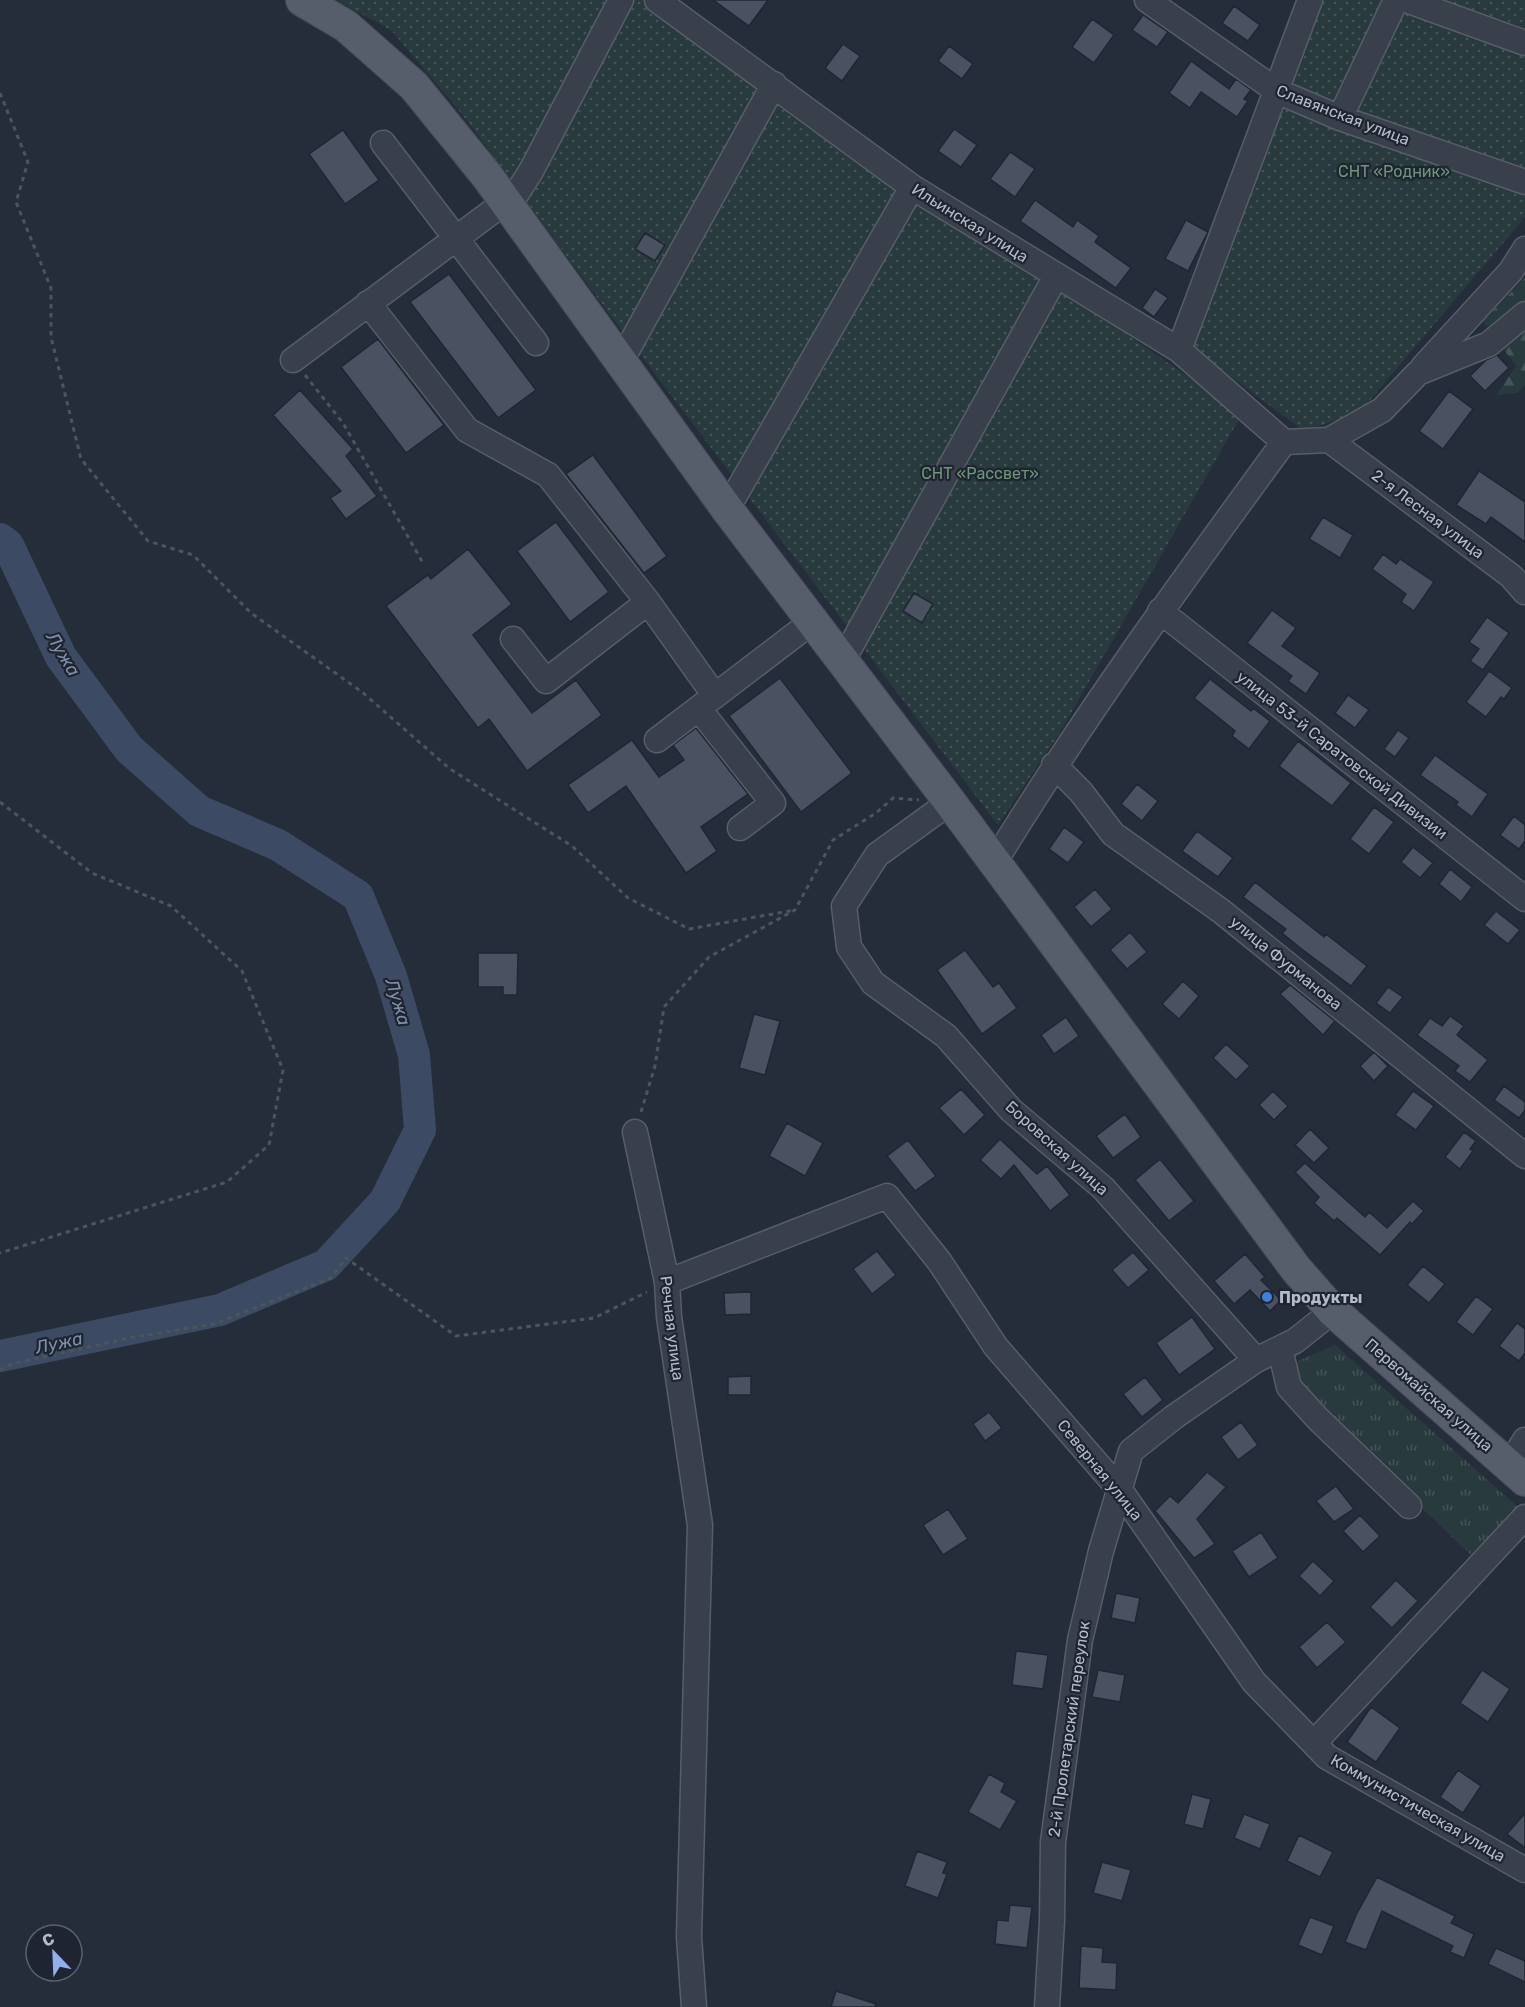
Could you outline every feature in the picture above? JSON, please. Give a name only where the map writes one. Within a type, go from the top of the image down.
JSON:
[{"type":"main road","name":"Первомайская улица","points":[[302,0],[346,26],[414,86],[505,201],[620,363],[728,509],[950,802],[1296,1269],[1333,1311],[1520,1462]]},
{"type":"street","points":[[292,360],[517,193],[531,171],[621,0]]},
{"type":"street","name":"Ильинская улица","points":[[657,0],[912,187],[1179,350],[1284,442]]},
{"type":"street","name":"Славянская улица","points":[[1147,0],[1277,91],[1340,118],[1525,182]]},
{"type":"street","points":[[1179,350],[1310,0]]},
{"type":"street","points":[[1340,118],[1396,0]]},
{"type":"street","points":[[1406,0],[1525,43]]},
{"type":"street","points":[[620,363],[774,84]]},
{"type":"street","points":[[383,143],[536,343]]},
{"type":"street","points":[[728,509],[912,187]]},
{"type":"street","points":[[994,863],[1054,765],[1160,611],[1284,442],[1329,440],[1382,410],[1511,271],[1525,249]]},
{"type":"street","points":[[843,660],[1056,276]]},
{"type":"street","points":[[368,303],[467,430],[548,475],[648,602],[707,702],[773,803],[740,828]]},
{"type":"street","points":[[1418,373],[1489,344],[1525,314]]},
{"type":"street","name":"2-я Лесная улица","points":[[1329,440],[1511,576],[1525,592]]},
{"type":"street","points":[[513,639],[546,681],[648,602]]},
{"type":"street","name":"улица 53-й Саратовской Дивизии","points":[[1160,611],[1525,899]]},
{"type":"street","points":[[657,740],[813,621]]},
{"type":"street","name":"улица Фурманова","points":[[1054,765],[1081,792],[1113,834],[1221,911],[1525,1156]]},
{"type":"street","name":"Боровская улица","points":[[950,802],[877,855],[844,906],[849,947],[873,983],[946,1036],[1011,1110],[1103,1188],[1256,1360]]},
{"type":"street","name":"Речная улица","points":[[635,1132],[667,1282],[669,1317],[700,1525],[688,1937],[694,2007]]},
{"type":"street","name":"Северная улица","points":[[667,1282],[887,1196],[939,1261],[996,1347],[1120,1490],[1254,1682],[1314,1743]]},
{"type":"street","name":"2-й Пролетарский переулок","points":[[1047,2007],[1052,1921],[1053,1842],[1080,1640],[1101,1551],[1131,1451],[1174,1417],[1256,1360],[1295,1341],[1333,1311]]},
{"type":"street","points":[[1280,1349],[1289,1387],[1318,1419],[1409,1506]]},
{"type":"street","points":[[1314,1743],[1525,1517]]},
{"type":"street","name":"Коммунистическая улица","points":[[1314,1743],[1327,1757],[1525,1870]]},
{"type":"path","points":[[0,93],[28,162],[16,202],[51,288],[51,337],[81,459],[148,541],[193,555],[251,613],[362,692],[450,769],[572,846],[628,898],[689,929],[795,910]]},
{"type":"path","points":[[292,360],[343,423],[423,563]]},
{"type":"path","points":[[635,1132],[654,1066],[664,1007],[709,957],[795,910],[833,840],[876,813],[893,798],[950,802]]},
{"type":"path","points":[[0,802],[92,873],[171,906],[242,970],[282,1070],[269,1145],[227,1182],[0,1253]]},
{"type":"path","points":[[0,1370],[11,1364],[129,1338],[214,1324],[331,1278],[346,1258],[456,1336],[594,1318],[667,1282]]},
{"type":"green space","name":"СНТ «Рассвет»","points":[[336,0],[643,0],[1242,414],[1059,734],[998,825],[610,315],[462,114],[391,30]]},
{"type":"green space","name":"СНТ «Родник»","points":[[1323,0],[1525,0],[1525,217],[1360,412],[1304,431],[1190,346],[1236,212]]},
{"type":"green space","points":[[1525,278],[1525,385],[1518,393],[1496,395],[1516,366],[1483,321]]},
{"type":"green space","points":[[1335,1345],[1518,1507],[1471,1555],[1295,1387],[1298,1361]]},
{"type":"building","points":[[713,0],[768,0],[749,26]]},
{"type":"building","points":[[1234,6],[1260,25],[1248,41],[1222,23]]},
{"type":"building","points":[[1143,15],[1168,32],[1157,47],[1132,30]]},
{"type":"building","points":[[1092,19],[1114,35],[1094,63],[1072,47]]},
{"type":"building","points":[[843,44],[860,56],[842,81],[825,68]]},
{"type":"building","points":[[949,46],[973,64],[962,79],[938,61]]},
{"type":"building","points":[[1191,61],[1229,89],[1236,79],[1251,90],[1244,99],[1248,101],[1237,117],[1201,92],[1190,108],[1169,93]]},
{"type":"building","points":[[954,129],[977,145],[961,167],[938,151]]},
{"type":"building","points":[[343,130],[379,180],[345,204],[309,154]]},
{"type":"building","points":[[1010,152],[1035,169],[1015,197],[990,179]]},
{"type":"building","points":[[1035,200],[1073,227],[1077,220],[1099,236],[1095,242],[1131,268],[1116,288],[1020,221]]},
{"type":"building","points":[[1186,220],[1208,232],[1188,271],[1165,259]]},
{"type":"building","points":[[645,233],[665,245],[655,261],[635,249]]},
{"type":"building","points":[[449,274],[536,390],[498,418],[410,302]]},
{"type":"building","points":[[1155,289],[1168,298],[1154,317],[1142,308]]},
{"type":"building","points":[[378,339],[444,425],[406,453],[341,367]]},
{"type":"building","points":[[1497,355],[1509,368],[1485,391],[1470,376],[1486,360]]},
{"type":"building","points":[[300,390],[353,449],[346,456],[377,496],[346,519],[330,498],[341,491],[273,415]]},
{"type":"building","points":[[1449,391],[1473,409],[1443,449],[1419,431]]},
{"type":"building","points":[[593,455],[667,556],[644,573],[566,474]]},
{"type":"building","points":[[1479,471],[1525,502],[1525,542],[1491,517],[1486,524],[1456,505]]},
{"type":"building","points":[[1323,517],[1353,535],[1340,558],[1309,539]]},
{"type":"building","points":[[556,522],[609,592],[570,622],[517,551]]},
{"type":"building","points":[[468,549],[512,604],[473,635],[532,713],[576,680],[602,715],[527,771],[489,719],[478,728],[386,606],[428,575],[431,579]]},
{"type":"building","points":[[1383,554],[1396,564],[1400,559],[1434,582],[1414,611],[1401,602],[1406,594],[1372,569]]},
{"type":"building","points":[[914,593],[933,604],[922,623],[903,611]]},
{"type":"building","points":[[1272,610],[1296,628],[1282,646],[1320,673],[1306,694],[1288,681],[1292,676],[1247,643]]},
{"type":"building","points":[[1487,617],[1509,633],[1483,670],[1470,661],[1479,649],[1469,642]]},
{"type":"building","points":[[1489,671],[1512,688],[1504,699],[1501,697],[1486,717],[1466,702]]},
{"type":"building","points":[[780,678],[852,773],[801,812],[729,716]]},
{"type":"building","points":[[1210,679],[1251,711],[1253,708],[1270,721],[1249,749],[1232,736],[1235,731],[1194,698]]},
{"type":"building","points":[[1348,695],[1369,710],[1355,728],[1335,713]]},
{"type":"building","points":[[696,728],[748,794],[701,827],[717,851],[686,873],[626,786],[588,813],[568,785],[632,740],[659,777],[684,760],[673,745]]},
{"type":"building","points":[[1398,730],[1409,738],[1395,757],[1384,749]]},
{"type":"building","points":[[1298,741],[1351,783],[1332,806],[1279,766]]},
{"type":"building","points":[[1435,755],[1488,794],[1472,817],[1456,805],[1458,802],[1420,775]]},
{"type":"building","points":[[1137,784],[1158,801],[1142,821],[1121,804]]},
{"type":"building","points":[[1374,807],[1394,822],[1369,854],[1350,839]]},
{"type":"building","points":[[1514,816],[1525,825],[1525,841],[1519,849],[1500,835]]},
{"type":"building","points":[[1064,827],[1084,842],[1068,863],[1049,849]]},
{"type":"building","points":[[1197,831],[1233,858],[1218,877],[1182,851]]},
{"type":"building","points":[[1413,847],[1433,863],[1420,878],[1401,862]]},
{"type":"building","points":[[1450,869],[1472,887],[1461,902],[1439,884]]},
{"type":"building","points":[[1255,882],[1324,937],[1326,934],[1367,966],[1351,986],[1282,933],[1286,929],[1243,897]]},
{"type":"building","points":[[1095,889],[1112,909],[1091,927],[1074,907]]},
{"type":"building","points":[[1496,911],[1520,930],[1508,944],[1484,925]]},
{"type":"building","points":[[1130,932],[1147,952],[1127,969],[1110,950]]},
{"type":"building","points":[[965,950],[993,987],[999,983],[1017,1008],[982,1034],[937,970]]},
{"type":"building","points":[[478,953],[518,953],[517,995],[503,995],[503,987],[478,987]]},
{"type":"building","points":[[1183,981],[1199,996],[1179,1019],[1162,1004]]},
{"type":"building","points":[[1290,985],[1335,1021],[1323,1035],[1280,994]]},
{"type":"building","points":[[1388,987],[1403,997],[1390,1013],[1376,1003]]},
{"type":"building","points":[[754,1014],[780,1021],[765,1075],[739,1068]]},
{"type":"building","points":[[1450,1016],[1464,1026],[1457,1035],[1488,1060],[1470,1082],[1455,1071],[1459,1066],[1417,1035],[1430,1018],[1442,1026]]},
{"type":"building","points":[[1066,1017],[1079,1036],[1054,1054],[1041,1035]]},
{"type":"building","points":[[1226,1044],[1250,1066],[1236,1080],[1213,1058]]},
{"type":"building","points":[[1374,1052],[1388,1066],[1374,1081],[1360,1066]]},
{"type":"building","points":[[1504,1086],[1525,1102],[1525,1110],[1519,1118],[1494,1100]]},
{"type":"building","points":[[961,1089],[985,1115],[964,1135],[939,1108]]},
{"type":"building","points":[[1273,1091],[1288,1106],[1274,1120],[1259,1105]]},
{"type":"building","points":[[1413,1091],[1434,1106],[1416,1130],[1395,1115]]},
{"type":"building","points":[[1125,1114],[1141,1137],[1113,1158],[1096,1136]]},
{"type":"building","points":[[787,1123],[823,1143],[805,1176],[769,1156]]},
{"type":"building","points":[[1310,1129],[1329,1148],[1314,1163],[1295,1145]]},
{"type":"building","points":[[1464,1132],[1476,1141],[1470,1149],[1473,1151],[1460,1169],[1445,1157]]},
{"type":"building","points":[[1000,1139],[1037,1174],[1047,1166],[1070,1195],[1050,1211],[1014,1165],[1001,1179],[980,1160]]},
{"type":"building","points":[[908,1140],[936,1176],[915,1191],[887,1156]]},
{"type":"building","points":[[1160,1159],[1194,1201],[1169,1221],[1135,1180]]},
{"type":"building","points":[[1305,1163],[1365,1217],[1369,1212],[1387,1228],[1413,1201],[1424,1211],[1412,1224],[1410,1222],[1380,1255],[1337,1218],[1334,1221],[1314,1203],[1319,1197],[1295,1172]]},
{"type":"building","points":[[877,1251],[896,1275],[872,1294],[853,1269]]},
{"type":"building","points":[[1133,1252],[1149,1270],[1128,1288],[1112,1270]]},
{"type":"building","points":[[1245,1254],[1265,1277],[1261,1280],[1281,1300],[1270,1311],[1250,1290],[1234,1304],[1214,1281]]},
{"type":"building","points":[[1423,1266],[1445,1284],[1429,1303],[1407,1285]]},
{"type":"building","points":[[751,1292],[751,1314],[725,1315],[724,1293]]},
{"type":"building","points":[[1476,1296],[1493,1309],[1473,1335],[1456,1322]]},
{"type":"building","points":[[1192,1317],[1215,1349],[1179,1375],[1156,1343]]},
{"type":"building","points":[[1517,1323],[1525,1329],[1525,1353],[1519,1361],[1499,1346]]},
{"type":"building","points":[[751,1376],[751,1395],[728,1395],[728,1377]]},
{"type":"building","points":[[1145,1377],[1163,1400],[1142,1417],[1123,1394]]},
{"type":"building","points":[[989,1412],[1002,1428],[985,1441],[973,1424]]},
{"type":"building","points":[[1241,1422],[1258,1445],[1238,1460],[1221,1437]]},
{"type":"building","points":[[1207,1472],[1226,1487],[1197,1519],[1215,1544],[1194,1558],[1155,1511],[1170,1496],[1178,1503]]},
{"type":"building","points":[[1336,1486],[1354,1509],[1334,1522],[1316,1501]]},
{"type":"building","points":[[948,1509],[968,1539],[943,1555],[923,1525]]},
{"type":"building","points":[[1360,1515],[1380,1536],[1363,1552],[1343,1531]]},
{"type":"building","points":[[1261,1532],[1278,1558],[1249,1577],[1232,1551]]},
{"type":"building","points":[[1313,1561],[1334,1581],[1320,1596],[1299,1576]]},
{"type":"building","points":[[1396,1580],[1418,1601],[1392,1628],[1370,1607]]},
{"type":"building","points":[[1116,1593],[1140,1598],[1135,1623],[1111,1618]]},
{"type":"building","points":[[1327,1622],[1346,1642],[1317,1668],[1299,1647]]},
{"type":"building","points":[[1016,1651],[1048,1655],[1043,1689],[1012,1685]]},
{"type":"building","points":[[1098,1670],[1125,1675],[1120,1702],[1092,1697]]},
{"type":"building","points":[[1482,1670],[1510,1689],[1488,1722],[1460,1703]]},
{"type":"building","points":[[1371,1707],[1400,1728],[1376,1762],[1347,1742]]},
{"type":"building","points":[[1458,1770],[1481,1786],[1463,1813],[1440,1797]]},
{"type":"building","points":[[989,1774],[1005,1783],[1001,1792],[1017,1801],[1000,1830],[968,1812]]},
{"type":"building","points":[[1192,1794],[1211,1799],[1203,1829],[1184,1824]]},
{"type":"building","points":[[1525,1813],[1525,1848],[1507,1834]]},
{"type":"building","points":[[1244,1814],[1270,1824],[1260,1849],[1234,1838]]},
{"type":"building","points":[[1299,1835],[1333,1852],[1320,1877],[1287,1861]]},
{"type":"building","points":[[917,1851],[947,1862],[943,1873],[947,1874],[938,1898],[905,1886]]},
{"type":"building","points":[[1102,1862],[1131,1870],[1122,1901],[1093,1893]]},
{"type":"building","points":[[1377,1877],[1455,1916],[1451,1923],[1474,1934],[1464,1958],[1450,1952],[1453,1946],[1382,1911],[1366,1950],[1345,1942],[1356,1915]]},
{"type":"building","points":[[1010,1905],[1032,1907],[1027,1948],[995,1944],[997,1920],[1008,1921]]},
{"type":"building","points":[[1310,1917],[1334,1926],[1322,1955],[1298,1945]]},
{"type":"building","points":[[1081,1946],[1103,1948],[1102,1962],[1117,1963],[1116,1990],[1079,1988]]},
{"type":"building","points":[[1496,1948],[1525,1961],[1525,1982],[1488,1964]]},
{"type":"building","points":[[836,1991],[876,2004],[875,2007],[831,2007]]},
{"type":"waterway","name":"Лужа","points":[[0,539],[8,545],[61,657],[129,749],[199,811],[278,845],[358,896],[391,976],[414,1055],[420,1130],[385,1201],[326,1265],[220,1310],[0,1356]]},
{"type":"place","name":"Продукты","points":[[1267,1297]]}]
